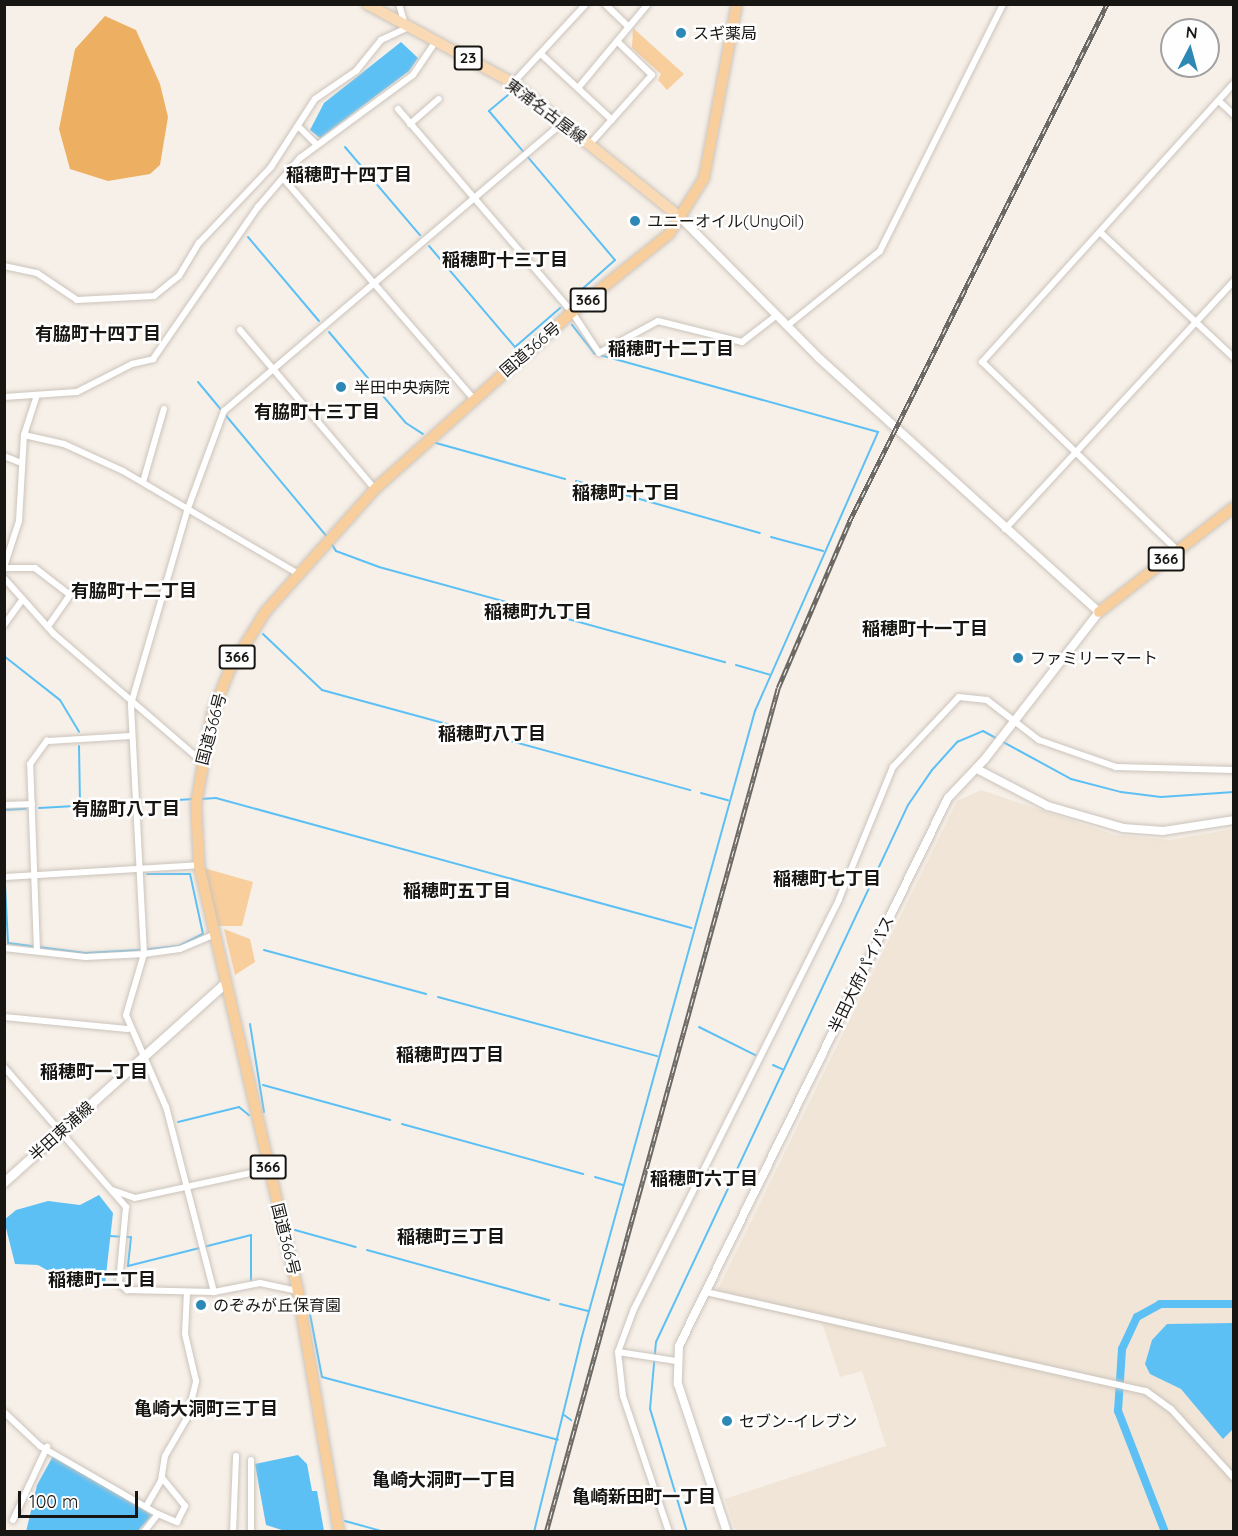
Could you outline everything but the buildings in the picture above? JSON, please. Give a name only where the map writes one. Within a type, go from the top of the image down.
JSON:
[{"type":"highway","name":"国道366号","points":[[339,1532],[298,1292],[213,935],[199,865],[196,799],[200,760],[230,669],[297,573],[375,489],[473,398],[572,312],[669,234],[681,218],[704,178],[737,4]]},
{"type":"highway","name":"半田大府パイパス","points":[[1099,612],[1233,507]]},
{"type":"main road","name":"東浦名古屋線","points":[[367,4],[408,24],[513,83],[681,218]]},
{"type":"main road","name":"半田東浦線","points":[[4,1182],[225,983]]},
{"type":"street","points":[[4,266],[37,273],[77,300],[154,296],[232,214],[299,127],[315,99],[356,71],[381,40],[408,24],[399,4]]},
{"type":"street","points":[[513,83],[586,4]]},
{"type":"street","points":[[605,4],[628,26]]},
{"type":"street","points":[[578,88],[619,43],[628,26],[648,4]]},
{"type":"street","points":[[788,325],[880,251],[1003,4]]},
{"type":"street","points":[[4,397],[36,398],[85,389],[132,363],[153,359],[234,240],[283,178],[316,144],[413,75],[436,41]]},
{"type":"street","points":[[590,144],[652,75],[619,43]]},
{"type":"street","points":[[541,54],[612,120]]},
{"type":"street","points":[[1177,550],[982,362],[1233,83]]},
{"type":"street","points":[[410,124],[439,99]]},
{"type":"street","points":[[1219,101],[1233,115]]},
{"type":"street","points":[[398,109],[572,312],[600,353],[658,321],[742,342],[777,315]]},
{"type":"street","points":[[214,1292],[189,1185],[166,1107],[127,1029],[127,1005],[144,954],[130,704],[187,511],[214,428],[224,411],[563,122]]},
{"type":"street","points":[[299,127],[316,144]]},
{"type":"street","points":[[283,178],[373,285],[473,398]]},
{"type":"street","points":[[681,218],[777,315],[1005,529],[1099,612]]},
{"type":"street","points":[[1100,232],[1233,358]]},
{"type":"street","points":[[1005,529],[1233,281]]},
{"type":"street","points":[[240,330],[375,489]]},
{"type":"street","points":[[36,398],[24,435],[19,521],[4,568],[5,581],[48,627],[130,704],[200,760]]},
{"type":"street","points":[[143,482],[164,409]]},
{"type":"street","points":[[24,435],[64,444],[143,482],[187,511],[297,573]]},
{"type":"street","points":[[4,456],[21,463]]},
{"type":"street","points":[[4,568],[35,568],[70,595],[48,627]]},
{"type":"street","points":[[4,625],[23,598]]},
{"type":"street","name":"半田大府パイパス","points":[[672,1360],[948,798],[977,769],[1099,612]]},
{"type":"street","points":[[669,1532],[623,1396],[618,1352],[634,1309],[839,899],[892,767],[959,697],[987,700],[1013,723],[1039,740],[1116,767],[1233,770]]},
{"type":"street","points":[[37,951],[36,876],[30,764],[47,741],[132,736]]},
{"type":"street","points":[[977,769],[1048,806],[1123,828],[1163,831],[1233,820]]},
{"type":"street","points":[[4,805],[32,804]]},
{"type":"street","points":[[4,877],[140,871],[199,865]]},
{"type":"street","points":[[4,948],[86,957],[144,954],[180,949],[213,935]]},
{"type":"street","points":[[4,1017],[127,1029]]},
{"type":"street","points":[[4,1067],[63,1129],[126,1207],[119,1283],[127,1290],[214,1292],[260,1283],[298,1292]]},
{"type":"street","points":[[111,1190],[135,1198],[269,1169]]},
{"type":"street","points":[[147,1505],[162,1478],[165,1456],[187,1418],[196,1381],[185,1334],[187,1292]]},
{"type":"street","points":[[706,1292],[1146,1391],[1171,1409],[1233,1478]]},
{"type":"street","points":[[618,1352],[672,1360],[727,1532]]},
{"type":"street","points":[[4,1412],[46,1447],[147,1505],[158,1514],[177,1522],[185,1506],[162,1478]]},
{"type":"street","points":[[13,1520],[46,1447]]},
{"type":"street","points":[[233,1532],[236,1456]]},
{"type":"street","points":[[251,1532],[252,1460]]},
{"type":"street","points":[[144,1532],[158,1514]]},
{"type":"shaded area","points":[[105,16],[136,30],[160,84],[168,117],[160,165],[150,174],[108,181],[70,169],[59,129],[75,49]]},
{"type":"shaded area","points":[[633,28],[684,74],[667,90],[658,80],[661,74],[632,48]]},
{"type":"shaded area","points":[[981,790],[1115,835],[1170,840],[1233,829],[1233,1531],[736,1531],[725,1499],[886,1446],[862,1371],[840,1377],[822,1323],[713,1299],[957,801]]},
{"type":"shaded area","points":[[204,868],[253,882],[242,926],[218,926]]},
{"type":"shaded area","points":[[224,929],[250,939],[255,962],[235,975]]},
{"type":"water","points":[[401,42],[418,58],[409,71],[320,138],[310,130],[324,103]]},
{"type":"water","points":[[99,1195],[113,1213],[105,1284],[68,1282],[38,1265],[15,1264],[4,1220],[16,1210],[48,1201],[80,1205]]},
{"type":"water","points":[[1233,1323],[1233,1429],[1223,1439],[1181,1389],[1150,1374],[1145,1364],[1152,1340],[1167,1324]]},
{"type":"water","points":[[298,1455],[307,1464],[312,1491],[317,1491],[324,1531],[285,1531],[266,1525],[255,1464]]},
{"type":"water","points":[[53,1456],[152,1515],[138,1531],[26,1532],[37,1485]]},
{"type":"waterway","points":[[508,95],[489,111],[615,260],[570,300]]},
{"type":"waterway","points":[[345,147],[420,235]]},
{"type":"waterway","points":[[248,237],[319,321]]},
{"type":"waterway","points":[[429,246],[515,347],[560,308]]},
{"type":"waterway","points":[[534,1532],[581,1340],[755,711],[878,432],[594,353],[572,325]]},
{"type":"waterway","points":[[329,332],[406,423],[423,434]]},
{"type":"waterway","points":[[198,382],[328,538]]},
{"type":"waterway","points":[[436,443],[565,479]]},
{"type":"waterway","points":[[576,481],[760,533]]},
{"type":"waterway","points":[[771,537],[823,551]]},
{"type":"waterway","points":[[331,543],[336,551],[379,567],[725,662]]},
{"type":"waterway","points":[[263,634],[322,690],[495,737]]},
{"type":"waterway","points":[[4,656],[60,700],[79,732]]},
{"type":"waterway","points":[[736,665],[770,675]]},
{"type":"waterway","points":[[687,1532],[650,1409],[656,1342],[908,805],[932,770],[957,742],[983,731],[1071,779],[1121,792],[1161,797],[1234,792]]},
{"type":"waterway","points":[[507,740],[690,790]]},
{"type":"waterway","points":[[79,746],[80,806]]},
{"type":"waterway","points":[[701,793],[728,800]]},
{"type":"waterway","points":[[200,799],[216,798],[692,928]]},
{"type":"waterway","points":[[144,802],[194,799]]},
{"type":"waterway","points":[[39,808],[129,803]]},
{"type":"waterway","points":[[4,810],[26,809]]},
{"type":"waterway","points":[[5,884],[8,943],[85,953],[179,946],[203,934],[190,874],[147,874]]},
{"type":"waterway","points":[[264,950],[426,994]]},
{"type":"waterway","points":[[438,997],[657,1056]]},
{"type":"waterway","points":[[250,1024],[264,1112]]},
{"type":"waterway","points":[[699,1027],[755,1055]]},
{"type":"waterway","points":[[773,1065],[782,1069]]},
{"type":"waterway","points":[[263,1085],[390,1120]]},
{"type":"waterway","points":[[178,1122],[239,1107],[249,1115]]},
{"type":"waterway","points":[[402,1124],[583,1174]]},
{"type":"waterway","points":[[595,1177],[623,1185]]},
{"type":"waterway","points":[[295,1230],[356,1247]]},
{"type":"waterway","points":[[109,1236],[131,1237],[128,1266],[251,1235],[251,1280]]},
{"type":"waterway","points":[[367,1250],[549,1300]]},
{"type":"waterway","points":[[560,1304],[589,1311]]},
{"type":"waterway","points":[[1165,1532],[1118,1411],[1122,1349],[1137,1317],[1160,1304],[1234,1304]]},
{"type":"waterway","points":[[309,1309],[322,1377],[558,1440]]},
{"type":"waterway","points":[[564,1415],[571,1420]]},
{"type":"waterway","points":[[345,1521],[385,1532]]},
{"type":"railway","points":[[546,1532],[778,688],[849,522],[1107,4]]},
{"type":"place","name":"スギ薬局","points":[[681,33]]},
{"type":"place","name":"ユニーオイル(UnyOil)","points":[[635,221]]},
{"type":"place","name":"半田中央病院","points":[[341,387]]},
{"type":"place","name":"ファミリーマート","points":[[1018,658]]},
{"type":"place","name":"のぞみが丘保育園","points":[[201,1305]]},
{"type":"place","name":"セブン-イレブン","points":[[727,1421]]},
{"type":"district","name":"稲穂町十四丁目","points":[[349,175]]},
{"type":"district","name":"稲穂町十三丁目","points":[[505,260]]},
{"type":"district","name":"有脇町十四丁目","points":[[98,334]]},
{"type":"district","name":"稲穂町十二丁目","points":[[671,349]]},
{"type":"district","name":"有脇町十三丁目","points":[[317,412]]},
{"type":"district","name":"稲穂町十丁目","points":[[626,493]]},
{"type":"district","name":"有脇町十二丁目","points":[[134,591]]},
{"type":"district","name":"稲穂町九丁目","points":[[538,612]]},
{"type":"district","name":"稲穂町十一丁目","points":[[925,629]]},
{"type":"district","name":"稲穂町八丁目","points":[[492,734]]},
{"type":"district","name":"有脇町八丁目","points":[[126,809]]},
{"type":"district","name":"稲穂町七丁目","points":[[827,879]]},
{"type":"district","name":"稲穂町五丁目","points":[[457,891]]},
{"type":"district","name":"稲穂町四丁目","points":[[450,1055]]},
{"type":"district","name":"稲穂町一丁目","points":[[94,1072]]},
{"type":"district","name":"稲穂町六丁目","points":[[704,1179]]},
{"type":"district","name":"稲穂町三丁目","points":[[451,1237]]},
{"type":"district","name":"稲穂町二丁目","points":[[102,1280]]},
{"type":"district","name":"亀崎大洞町三丁目","points":[[206,1409]]},
{"type":"district","name":"亀崎大洞町一丁目","points":[[444,1480]]},
{"type":"district","name":"亀崎新田町一丁目","points":[[644,1497]]}]
